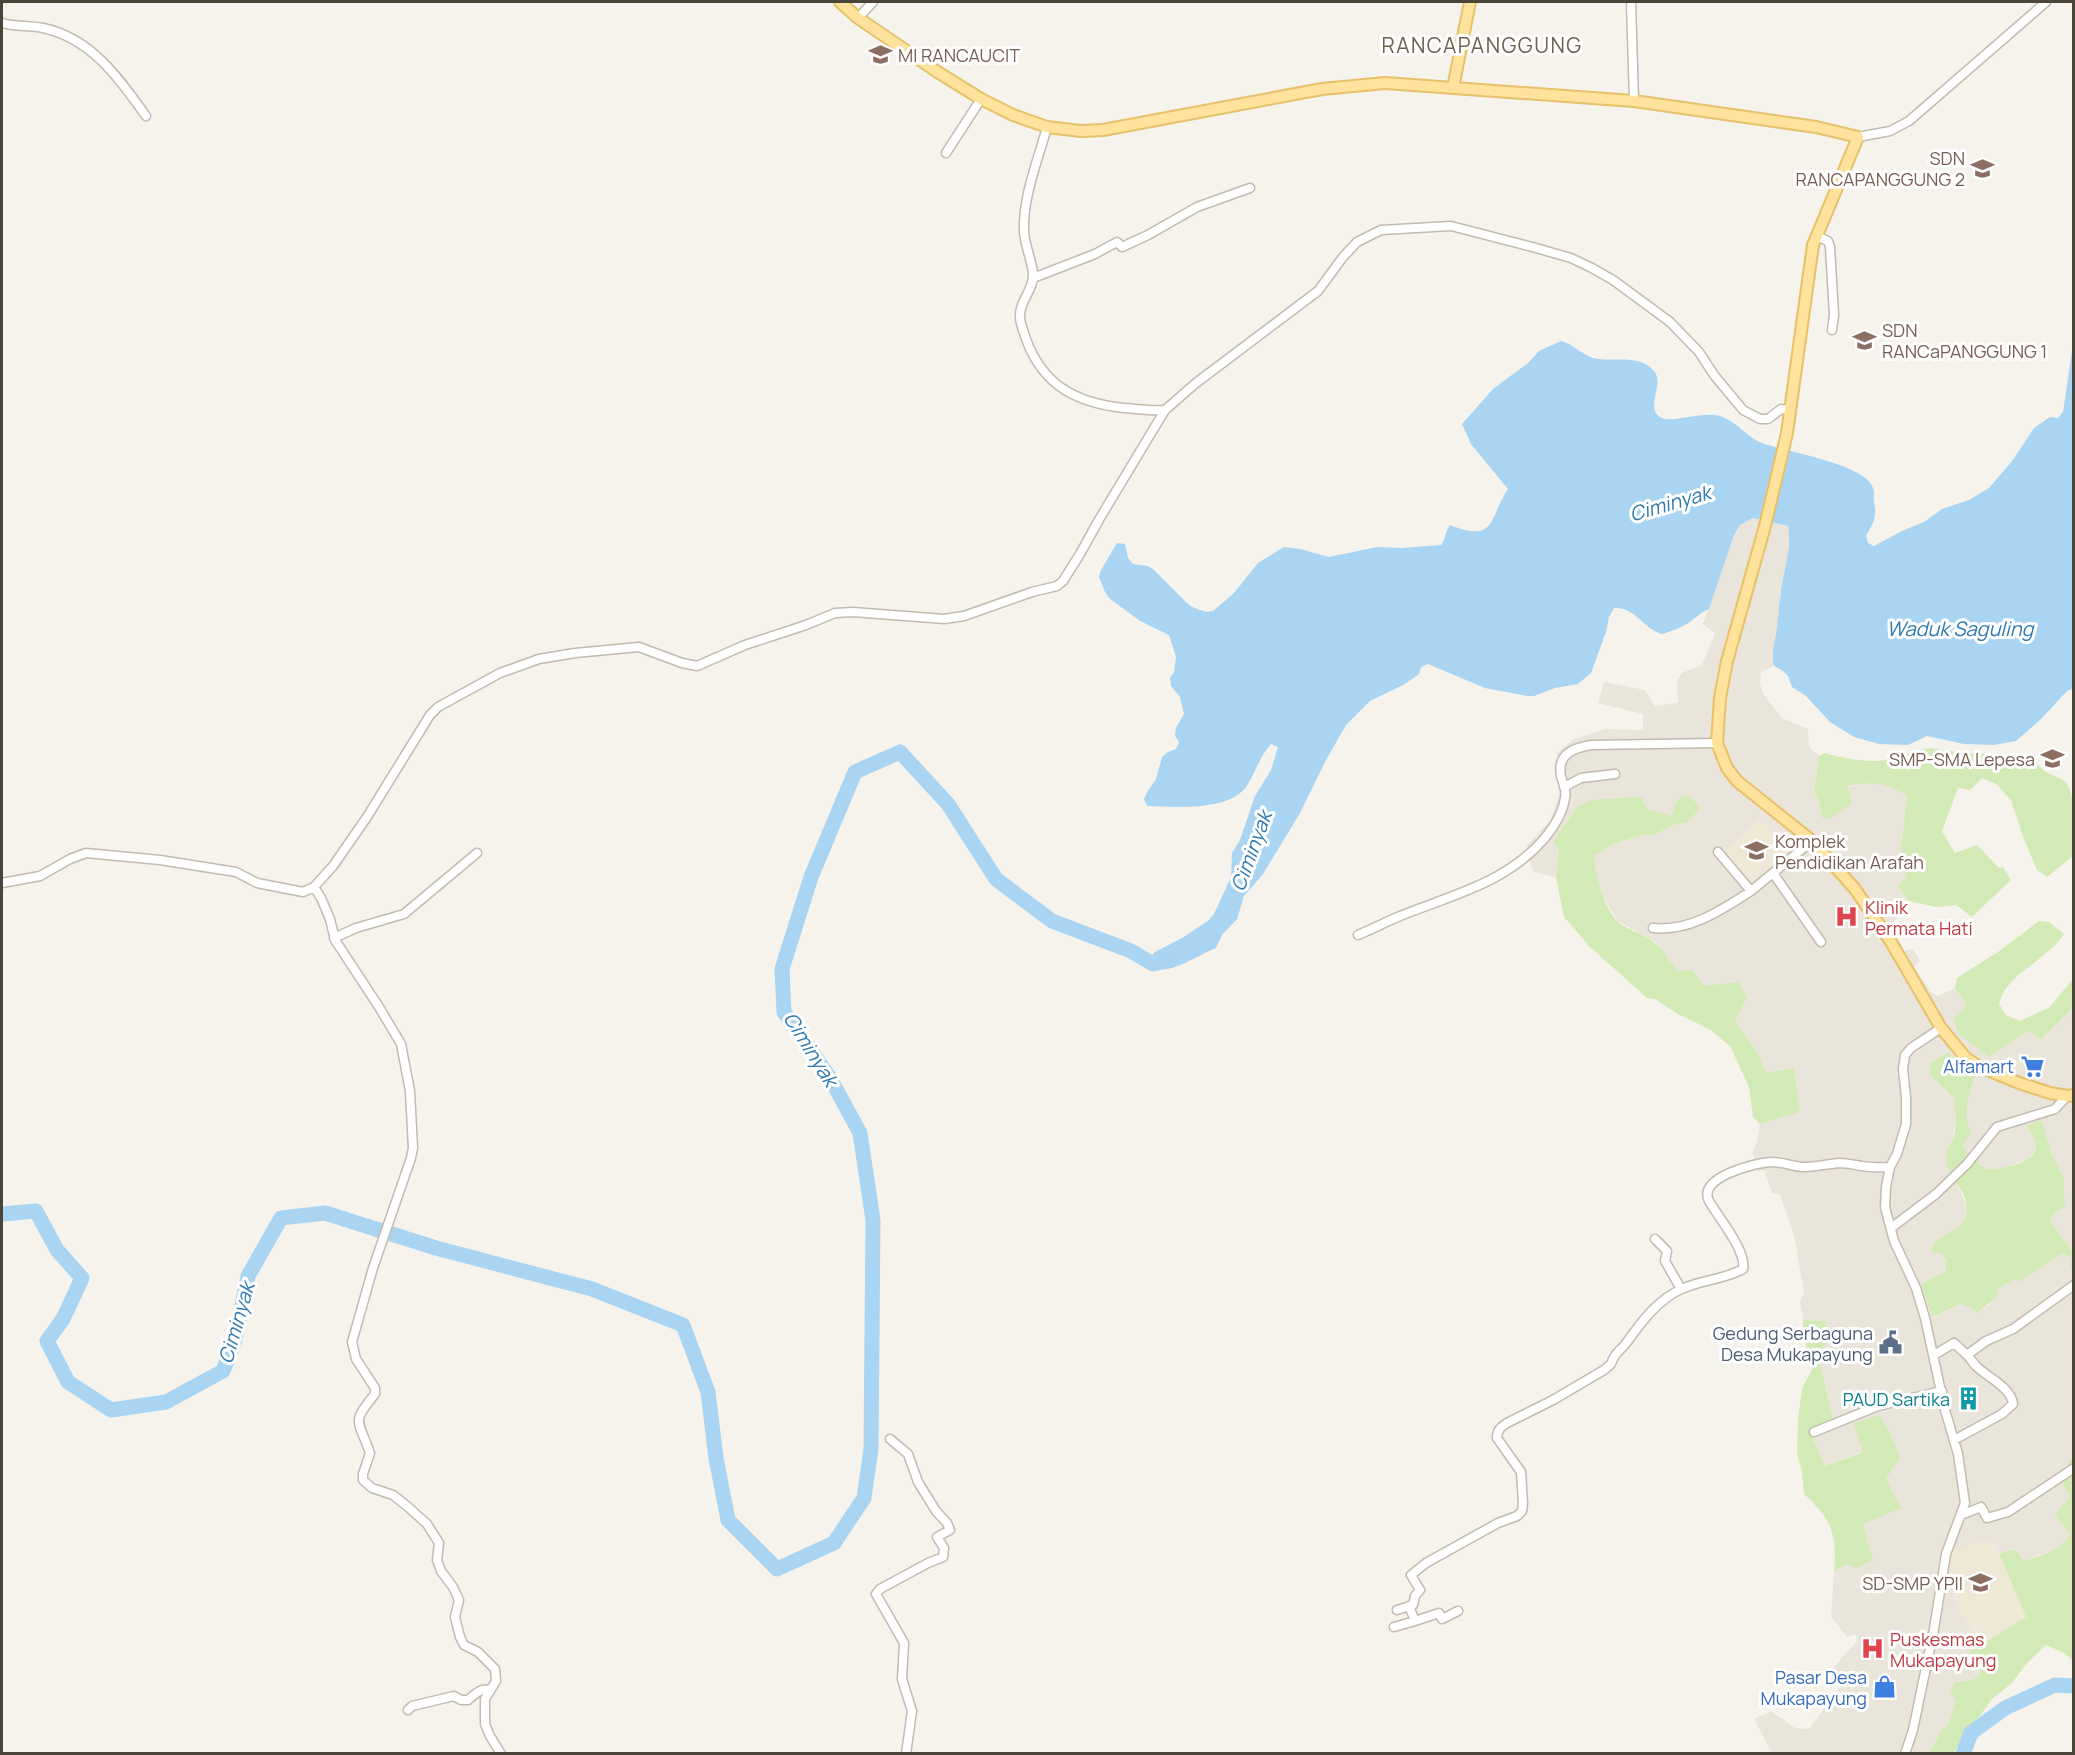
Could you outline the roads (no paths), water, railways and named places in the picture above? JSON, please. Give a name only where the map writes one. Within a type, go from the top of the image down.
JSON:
[{"type":"main road","points":[[840,2],[858,18],[981,99],[1013,115],[1047,127],[1081,131],[1103,130],[1272,98],[1385,83],[1634,101],[1816,127],[1858,137],[1816,236],[1809,260],[1809,280],[1787,433],[1765,526],[1727,661],[1716,725],[1717,743],[1727,768],[1737,781],[1812,841],[1855,889],[1891,942],[1941,1028],[1966,1058],[1978,1066],[2019,1083],[2070,1096]]},
{"type":"main road","points":[[1453,88],[1470,2]]},
{"type":"street","points":[[858,18],[873,2]]},
{"type":"street","points":[[1631,2],[1634,101]]},
{"type":"street","points":[[1858,137],[1890,131],[1909,121],[2046,2]]},
{"type":"street","points":[[2,23],[42,28],[66,36],[86,48],[111,69],[146,116]]},
{"type":"street","points":[[946,153],[981,99]]},
{"type":"street","points":[[1047,127],[1025,213],[1026,245],[1033,278],[1032,285],[1022,301],[1020,317],[1030,350],[1054,383],[1070,395],[1098,404],[1149,411],[1165,410]]},
{"type":"street","points":[[1033,278],[1095,254],[1117,242],[1122,248],[1197,207],[1250,188]]},
{"type":"street","points":[[2,883],[40,876],[86,853],[160,860],[236,872],[257,883],[303,892],[314,887],[333,866],[367,817],[430,715],[438,707],[500,673],[539,659],[639,647],[682,663],[697,666],[745,645],[843,612],[930,619],[964,616],[1032,592],[1057,586],[1063,581],[1080,554],[1165,410],[1196,383],[1318,291],[1343,257],[1358,242],[1381,230],[1451,226],[1545,251],[1592,268],[1613,280],[1670,322],[1699,352],[1714,375],[1743,410],[1760,419],[1768,418],[1781,409],[1791,410]]},
{"type":"street","points":[[1816,236],[1828,241],[1830,247],[1834,315],[1832,330]]},
{"type":"street","points":[[1358,935],[1453,897],[1503,874],[1528,855],[1545,837],[1561,811],[1566,797],[1560,764],[1567,753],[1578,747],[1717,743]]},
{"type":"street","points":[[1564,787],[1581,778],[1615,774]]},
{"type":"street","points":[[1653,928],[1671,929],[1709,916],[1751,891],[1812,841]]},
{"type":"street","points":[[1718,852],[1751,891]]},
{"type":"street","points":[[334,938],[356,928],[404,914],[477,853]]},
{"type":"street","points":[[1773,873],[1821,942]]},
{"type":"street","points":[[314,887],[327,911],[334,938],[380,1007],[401,1044],[410,1091],[411,1158],[373,1268],[352,1342],[356,1359],[375,1388],[375,1394],[358,1417],[370,1453],[363,1480],[372,1488],[393,1495],[417,1514],[439,1543],[437,1560],[459,1600],[454,1617],[459,1637],[464,1645],[478,1652],[495,1669],[495,1686],[485,1699],[485,1724],[501,1754]]},
{"type":"street","points":[[1905,1754],[1913,1728],[1934,1629],[1946,1554],[1965,1503],[1954,1440],[1925,1317],[1916,1288],[1902,1260],[1885,1207],[1890,1167],[1897,1154],[1906,1124],[1903,1069],[1905,1056],[1911,1048],[1941,1028]]},
{"type":"street","points":[[1891,1228],[1936,1194],[1967,1164],[1998,1127],[2055,1109],[2070,1096]]},
{"type":"street","points":[[1397,1610],[1413,1605],[1419,1590],[1411,1575],[1426,1563],[1498,1523],[1517,1516],[1522,1511],[1521,1472],[1497,1438],[1500,1428],[1604,1370],[1611,1364],[1613,1356],[1628,1340],[1638,1324],[1681,1289],[1739,1271],[1744,1267],[1731,1235],[1708,1198],[1707,1192],[1712,1183],[1733,1170],[1758,1163],[1773,1162],[1802,1167],[1842,1163],[1864,1167],[1890,1167]]},
{"type":"street","points":[[1655,1239],[1667,1251],[1665,1261],[1681,1289]]},
{"type":"street","points":[[1967,1355],[1986,1341],[2013,1329],[2073,1285]]},
{"type":"street","points":[[1934,1355],[1954,1344],[2012,1398],[2013,1404],[2002,1414],[1954,1440]]},
{"type":"street","points":[[1814,1432],[1878,1406],[1942,1391]]},
{"type":"street","points":[[891,1439],[908,1454],[918,1482],[950,1530],[937,1537],[944,1548],[943,1557],[880,1589],[876,1594],[904,1643],[902,1679],[912,1711],[906,1754]]},
{"type":"street","points":[[1961,1515],[1981,1507],[1987,1518],[2008,1512],[2073,1468]]},
{"type":"street","points":[[1409,1606],[1415,1621]]},
{"type":"street","points":[[1394,1627],[1439,1612],[1442,1619],[1458,1611]]},
{"type":"street","points":[[408,1710],[412,1706],[454,1696],[461,1700],[468,1700],[479,1691],[490,1690]]},
{"type":"water","name":"Waduk Saguling","points":[[1561,341],[1593,358],[1633,360],[1648,365],[1657,377],[1655,410],[1665,419],[1715,415],[1734,423],[1762,443],[1824,460],[1856,472],[1867,480],[1874,490],[1875,516],[1866,536],[1868,543],[1874,546],[1924,522],[1942,509],[1969,500],[1989,488],[2013,460],[2034,428],[2050,417],[2058,418],[2063,412],[2073,344],[2073,688],[2067,691],[2016,741],[1994,745],[1964,744],[1927,736],[1908,745],[1879,744],[1854,737],[1830,722],[1806,696],[1792,687],[1788,676],[1783,671],[1774,666],[1773,650],[1788,551],[1788,526],[1753,518],[1740,525],[1734,535],[1709,609],[1687,624],[1663,634],[1650,628],[1634,614],[1621,608],[1614,608],[1591,673],[1578,684],[1527,696],[1485,688],[1428,664],[1421,667],[1419,674],[1405,684],[1370,701],[1346,725],[1300,813],[1263,874],[1244,896],[1237,919],[1222,935],[1216,948],[1174,967],[1157,969],[1149,966],[1149,958],[1155,952],[1182,938],[1214,914],[1231,877],[1232,853],[1240,840],[1255,796],[1271,770],[1278,747],[1271,744],[1248,784],[1240,793],[1229,799],[1202,806],[1147,806],[1144,799],[1156,779],[1162,757],[1176,749],[1179,742],[1175,736],[1176,728],[1184,714],[1180,697],[1171,686],[1170,678],[1174,672],[1176,657],[1169,635],[1140,621],[1109,598],[1099,577],[1117,543],[1125,544],[1128,558],[1133,564],[1148,566],[1192,607],[1206,612],[1213,611],[1234,593],[1258,563],[1284,547],[1329,557],[1377,547],[1441,545],[1450,525],[1465,530],[1484,529],[1494,518],[1508,489],[1471,444],[1462,424],[1493,389],[1528,363],[1539,351]]},
{"type":"waterway","name":"Ciminyak","points":[[2,1214],[36,1211],[57,1250],[82,1278],[63,1319],[47,1341],[68,1382],[111,1410],[166,1402],[223,1371],[235,1340],[248,1276],[281,1218],[325,1213],[436,1248],[592,1289],[683,1325],[708,1392],[716,1458],[728,1520],[777,1569],[834,1543],[864,1498],[871,1449],[873,1220],[860,1133],[830,1078],[784,1012],[782,969],[811,877],[855,772],[900,752],[948,804],[996,879],[1052,921],[1131,951],[1153,964],[1169,960]]},
{"type":"waterway","points":[[1963,1754],[1971,1733],[2005,1708],[2055,1685],[2074,1686]]},
{"type":"place","name":"MI RANCAUCIT","points":[[880,55]]},
{"type":"place","name":"SDN RANCAPANGGUNG 2","points":[[1983,168]]},
{"type":"place","name":"SDN RANCaPANGGUNG 1","points":[[1864,340]]},
{"type":"place","name":"SMP-SMA Lepesa","points":[[2053,759]]},
{"type":"place","name":"Komplek Pendidikan Arafah","points":[[1757,851]]},
{"type":"place","name":"Klinik Permata Hati","points":[[1847,917]]},
{"type":"place","name":"Alfamart","points":[[2032,1066]]},
{"type":"place","name":"Gedung Serbaguna Desa Mukapayung","points":[[1891,1343]]},
{"type":"place","name":"PAUD Sartika","points":[[1968,1399]]},
{"type":"place","name":"SD-SMP YPII","points":[[1981,1583]]},
{"type":"place","name":"Puskesmas Mukapayung","points":[[1872,1649]]},
{"type":"place","name":"Pasar Desa Mukapayung","points":[[1885,1687]]},
{"type":"district","name":"RANCAPANGGUNG","points":[[1482,45]]}]
